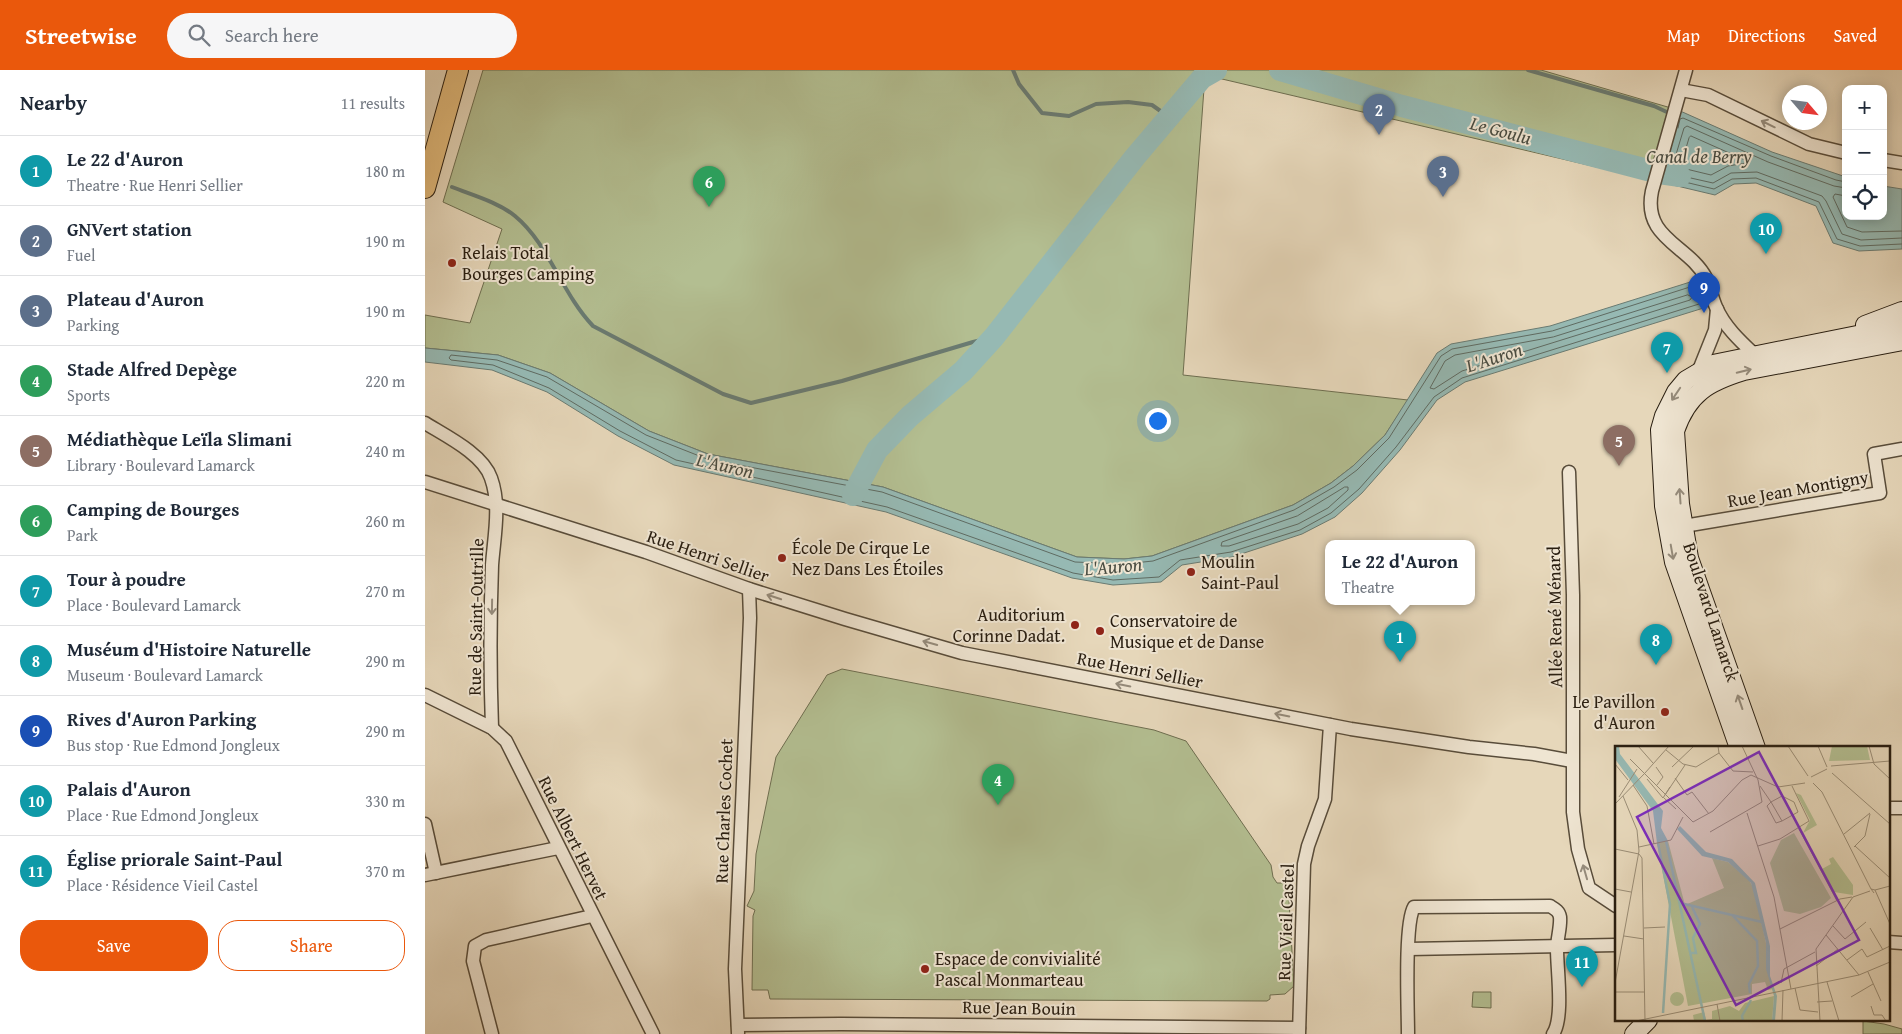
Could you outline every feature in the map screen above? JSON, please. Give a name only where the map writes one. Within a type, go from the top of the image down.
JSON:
[{"type":"main road","points":[[425,188],[458,70]]},
{"type":"main road","name":"Boulevard Lamarck","points":[[1816,344],[1902,311]]},
{"type":"main road","name":"Boulevard Lamarck","points":[[1738,746],[1674,562],[1664,506],[1660,430],[1667,410],[1676,392],[1686,380],[1699,370],[1713,364],[1902,326]]},
{"type":"main road","name":"Boulevard Lamarck","points":[[1755,746],[1689,558],[1680,504],[1675,431],[1684,411],[1697,392],[1719,378],[1745,371],[1902,341]]},
{"type":"main road","points":[[1634,1034],[1646,1022]]},
{"type":"street","points":[[1686,70],[1651,192],[1649,209],[1662,236],[1694,264],[1705,277],[1716,306],[1733,334],[1755,355]]},
{"type":"street","points":[[1681,90],[1708,95],[1809,144],[1842,152]]},
{"type":"street","points":[[1887,161],[1902,163]]},
{"type":"street","points":[[1699,370],[1715,330],[1716,306]]},
{"type":"street","name":"Rue de Saint-Outrille","points":[[425,424],[482,462],[491,478],[496,506],[492,566],[492,728]]},
{"type":"street","name":"Rue Jean Montigny","points":[[1684,526],[1879,493],[1873,454],[1902,449]]},
{"type":"street","name":"Allée René Ménard","points":[[1569,472],[1573,595],[1572,761],[1574,816],[1579,849],[1589,888],[1615,905]]},
{"type":"street","name":"Rue Henri Sellier","points":[[425,482],[646,552],[749,589],[962,653],[1330,725],[1572,761]]},
{"type":"street","name":"Rue Charles Cochet","points":[[738,1030],[735,969],[750,618],[749,589]]},
{"type":"street","name":"Rue Albert Hervet","points":[[425,695],[492,728],[506,741],[592,916],[653,1034]]},
{"type":"street","name":"Rue Vieil Castel","points":[[1299,1031],[1303,864],[1325,799],[1330,725]]},
{"type":"street","points":[[1889,808],[1902,808]]},
{"type":"street","points":[[425,824],[430,874],[558,848]]},
{"type":"street","points":[[1408,1034],[1410,913],[1414,907],[1550,906],[1556,909],[1560,916],[1557,947],[1559,1012],[1557,1027],[1553,1034]]},
{"type":"street","points":[[492,1034],[473,961],[475,946],[486,940],[592,916]]},
{"type":"street","points":[[1889,942],[1902,943]]},
{"type":"street","points":[[1409,949],[1615,945]]},
{"type":"street","name":"Rue Jean Bouin","points":[[738,1030],[841,1024],[1299,1031]]},
{"type":"green space","points":[[483,70],[1541,70],[1678,110],[1656,181],[1205,75],[1183,375],[1408,400],[1385,435],[1353,466],[1331,483],[1293,505],[1152,556],[1124,559],[1077,557],[883,487],[708,454],[649,431],[550,373],[498,355],[425,348],[425,315],[470,323],[502,229],[443,202]]},
{"type":"green space","points":[[842,669],[1154,730],[1186,741],[1271,865],[1273,877],[1277,883],[1288,883],[1294,986],[1285,994],[1270,995],[1270,999],[1267,1001],[770,999],[768,990],[752,990],[753,916],[755,910],[747,906],[754,891],[756,854],[776,757],[827,675]]},
{"type":"green space","points":[[1473,992],[1491,992],[1491,1008],[1472,1007]]},
{"type":"green space","points":[[1863,1022],[1884,1024],[1902,1029],[1902,1034],[1863,1034]]},
{"type":"water","name":"Canal de Berry","points":[[1678,110],[1772,152],[1842,176],[1842,220],[1887,220],[1887,187],[1902,189],[1902,249],[1859,251],[1833,243],[1816,206],[1756,183],[1734,184],[1715,195],[1656,181]]},
{"type":"water","name":"L'Auron","points":[[1703,278],[1702,292],[1710,306],[1465,382],[1437,400],[1400,450],[1362,493],[1335,517],[1302,534],[1232,557],[1182,565],[1161,582],[1113,585],[1072,578],[886,512],[674,465],[618,436],[547,392],[492,370],[425,362],[425,348],[498,355],[550,373],[649,431],[708,454],[883,487],[1077,557],[1124,559],[1152,556],[1293,505],[1331,483],[1353,466],[1385,435],[1437,353],[1451,344],[1550,326]]},
{"type":"waterway","points":[[1013,70],[1019,84],[1042,113],[1069,116],[1096,104],[1128,102],[1152,105],[1169,117]]},
{"type":"waterway","points":[[853,495],[877,450],[910,416],[963,371],[994,337],[1135,157],[1202,78],[1216,70]]},
{"type":"waterway","name":"Le Goulu","points":[[1280,70],[1402,106],[1659,173],[1680,176]]},
{"type":"waterway","points":[[1528,70],[1654,106],[1671,114]]},
{"type":"waterway","points":[[452,187],[501,207],[527,227],[582,313],[593,326],[723,394],[751,403],[842,381],[994,337]]},
{"type":"place","name":"GNVert station","points":[[1379,135]]},
{"type":"place","name":"Plateau d'Auron","points":[[1443,197]]},
{"type":"place","name":"Camping de Bourges","points":[[709,207]]},
{"type":"place","name":"Palais d'Auron","points":[[1766,254]]},
{"type":"place","name":"Relais Total Bourges Camping","points":[[452,263]]},
{"type":"place","name":"Rives d'Auron Parking","points":[[1704,313]]},
{"type":"place","name":"Tour à poudre","points":[[1667,373]]},
{"type":"place","name":"Médiathèque Leïla Slimani","points":[[1619,466]]},
{"type":"place","name":"École De Cirque Le Nez Dans Les Étoiles","points":[[782,558]]},
{"type":"place","name":"Moulin Saint-Paul","points":[[1191,572]]},
{"type":"place","name":"Auditorium Corinne Dadat.","points":[[1075,625]]},
{"type":"place","name":"Conservatoire de Musique et de Danse","points":[[1100,631]]},
{"type":"place","name":"Le 22 d'Auron","points":[[1400,662]]},
{"type":"place","name":"Muséum d'Histoire Naturelle","points":[[1656,665]]},
{"type":"place","name":"Le Pavillon d'Auron","points":[[1665,712]]},
{"type":"place","name":"Stade Alfred Depège","points":[[998,805]]},
{"type":"place","name":"Espace de convivialité Pascal Monmarteau","points":[[925,969]]},
{"type":"place","name":"Église priorale Saint-Paul","points":[[1582,987]]}]
